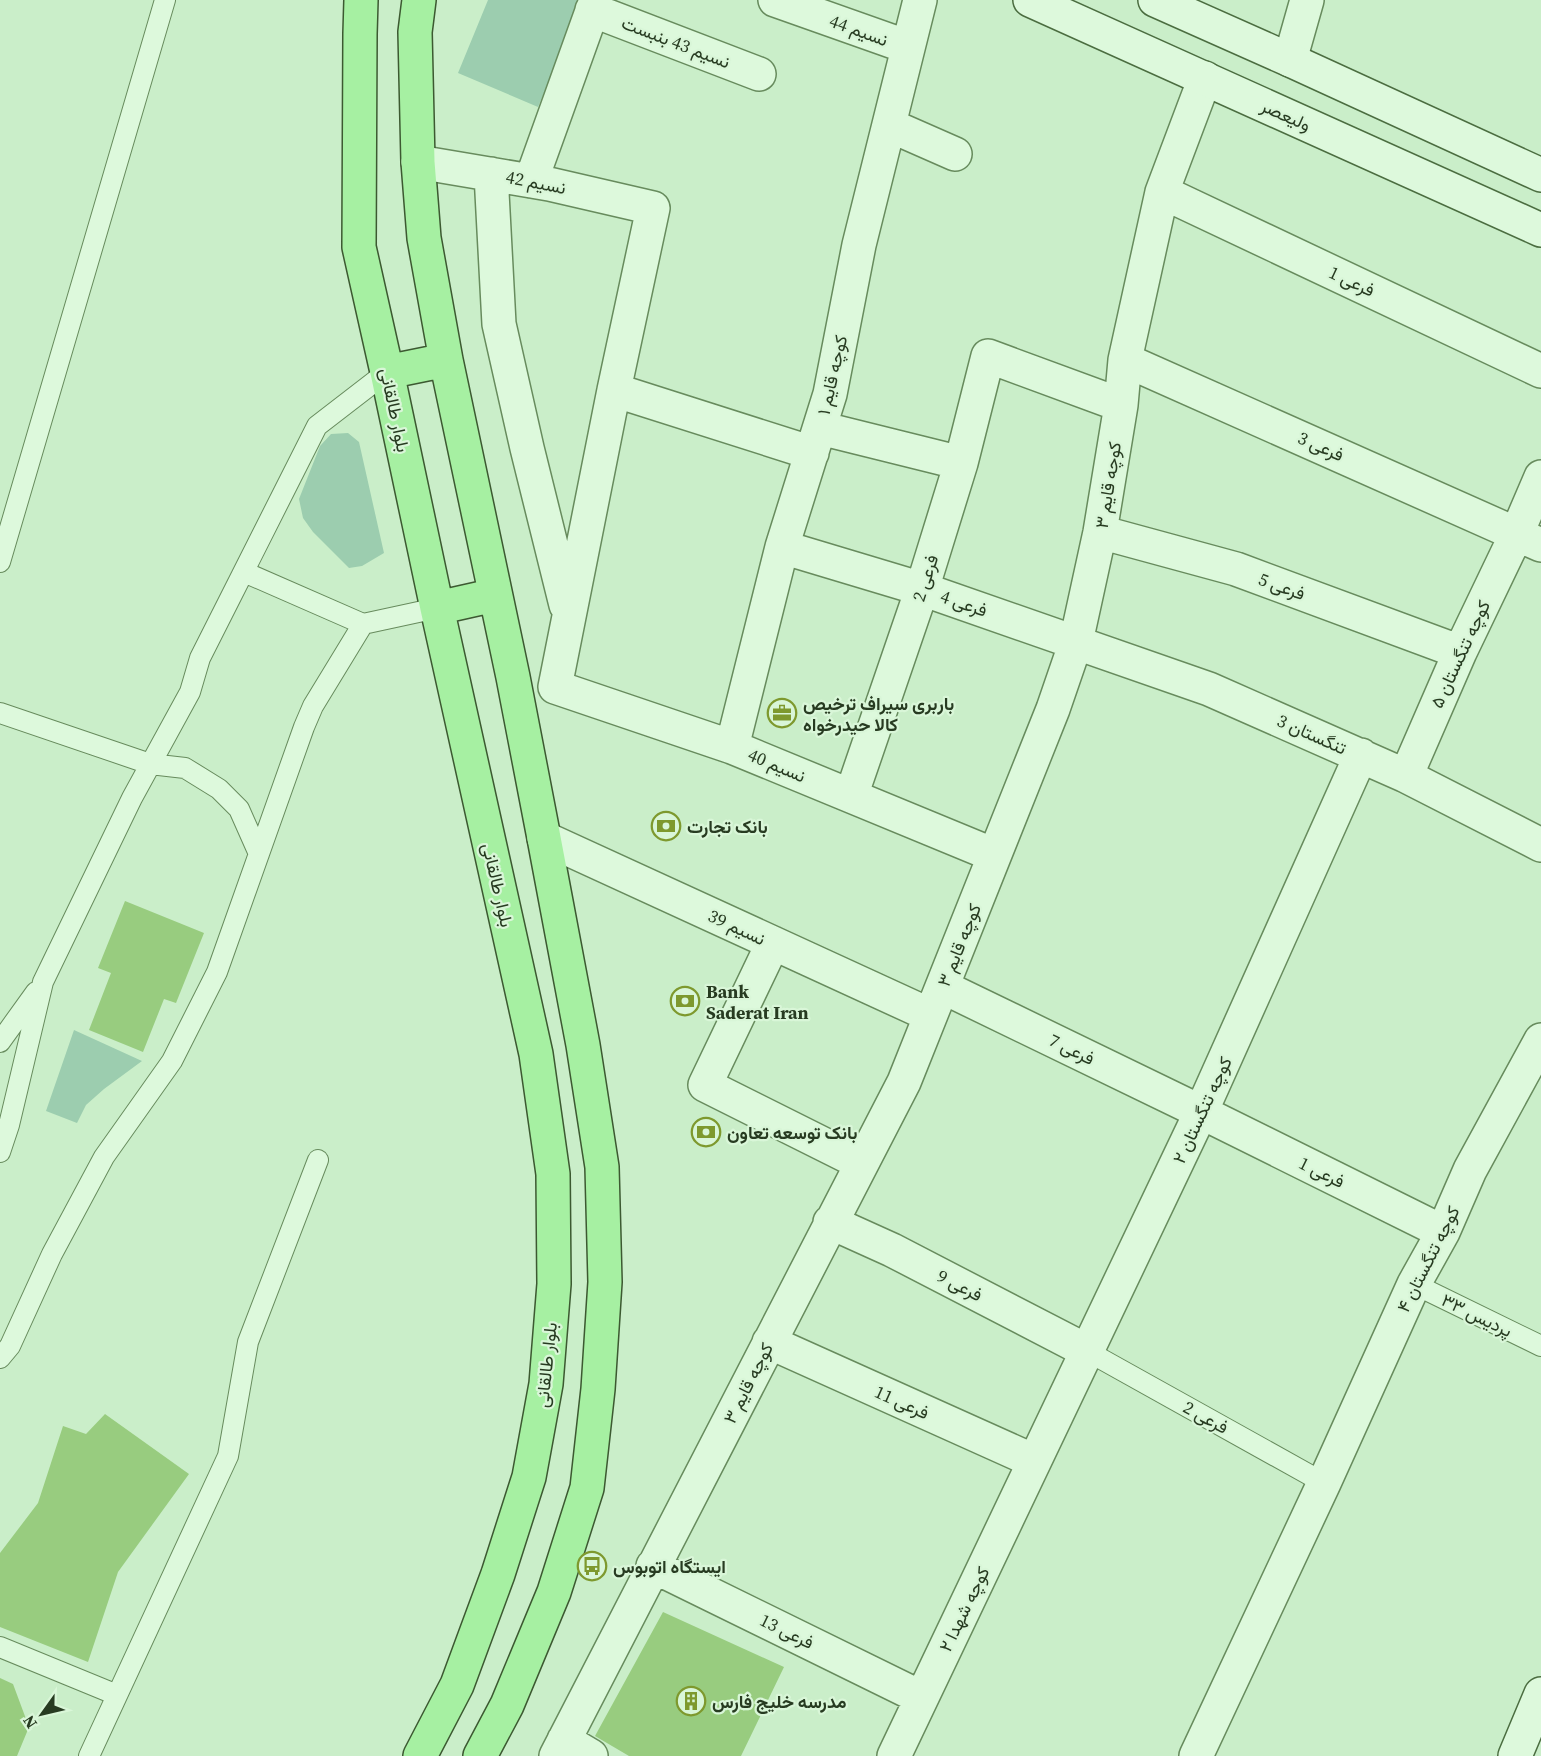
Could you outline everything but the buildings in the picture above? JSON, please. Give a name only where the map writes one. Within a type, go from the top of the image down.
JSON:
[{"type":"main road","name":"بلوار طالقانی","points":[[361,0],[359,248],[536,1054],[553,1174],[554,1284],[546,1384],[529,1478],[498,1574],[457,1685],[420,1756]]},
{"type":"main road","points":[[419,0],[415,32],[418,162],[424,238],[446,360],[513,677],[544,838],[583,1044],[602,1167],[605,1294],[598,1389],[587,1488],[554,1592],[507,1705],[480,1756]]},
{"type":"main road","points":[[387,372],[446,360]]},
{"type":"main road","points":[[437,608],[495,595]]},
{"type":"street","name":"نسیم 44","points":[[775,0],[908,47]]},
{"type":"street","name":"کوچه قایم ۱","points":[[732,747],[782,547],[830,394],[860,245],[920,0]]},
{"type":"street","name":"ولیعصر","points":[[1030,0],[1541,231]]},
{"type":"street","points":[[1155,0],[1541,176]]},
{"type":"street","points":[[1290,60],[1307,0]]},
{"type":"street","points":[[531,181],[594,5]]},
{"type":"street","name":"نسیم 43 بنبست","points":[[594,5],[759,74]]},
{"type":"street","name":"کوچه قایم ۳","points":[[571,1751],[653,1566],[904,1082],[1053,709],[1076,642],[1100,532],[1121,405],[1125,360],[1162,192],[1205,78]]},
{"type":"street","points":[[889,125],[955,154]]},
{"type":"street","name":"نسیم 42","points":[[418,162],[531,181],[653,208],[614,390]]},
{"type":"street","points":[[491,174],[499,324],[569,615]]},
{"type":"street","name":"فرعی 1","points":[[1162,192],[1541,370]]},
{"type":"street","name":"فرعی 2","points":[[851,796],[922,589],[961,463],[988,356],[1121,405]]},
{"type":"street","name":"فرعی 3","points":[[1125,360],[1529,539]]},
{"type":"street","points":[[569,615],[614,390],[816,440],[961,463]]},
{"type":"street","name":"کوچه تنگستان ۵","points":[[1406,776],[1460,652],[1529,539],[1541,477]]},
{"type":"street","name":"فرعی 5","points":[[1100,532],[1236,569],[1460,652]]},
{"type":"street","name":"فرعی 4","points":[[782,547],[922,589],[1076,642]]},
{"type":"street","name":"نسیم 40","points":[[569,615],[555,687],[732,747],[994,855]]},
{"type":"street","name":"تنگستان 3","points":[[1076,642],[1209,689],[1361,755],[1541,845]]},
{"type":"street","name":"کوچه تنگستان ۲","points":[[1035,1461],[1201,1112],[1361,755]]},
{"type":"street","name":"نسیم 39","points":[[544,838],[773,943],[937,1001]]},
{"type":"street","points":[[773,943],[705,1085],[861,1163]]},
{"type":"street","name":"فرعی 7","points":[[937,1001],[1201,1112]]},
{"type":"street","name":"کوچه تنگستان ۴","points":[[1196,1756],[1414,1284],[1443,1232],[1470,1170],[1541,1040]]},
{"type":"street","name":"فرعی 1","points":[[1201,1112],[1443,1232]]},
{"type":"street","name":"فرعی 9","points":[[830,1222],[892,1250],[1087,1351]]},
{"type":"street","name":"فرعی 11","points":[[769,1342],[1035,1461]]},
{"type":"street","name":"کوچه شهدا ۲","points":[[894,1756],[1035,1461]]},
{"type":"street","name":"فرعی 13","points":[[653,1566],[921,1697]]},
{"type":"street","points":[[1515,1756],[1541,1694]]},
{"type":"lane","points":[[0,562],[165,0]]},
{"type":"lane","points":[[0,1042],[43,982],[150,764],[190,692],[200,658],[317,426],[387,372]]},
{"type":"lane","points":[[244,572],[363,624],[437,608]]},
{"type":"lane","points":[[0,1358],[10,1346],[52,1254],[104,1157],[172,1061],[217,972],[304,727],[363,624]]},
{"type":"lane","points":[[0,713],[150,764],[185,768],[219,789],[239,809],[259,854]]},
{"type":"lane","points":[[0,1152],[9,1125],[43,982]]},
{"type":"lane","points":[[89,1756],[228,1456],[249,1342],[318,1160]]},
{"type":"lane","name":"پردیس ۳۳","points":[[1414,1284],[1541,1346]]},
{"type":"lane","name":"فرعی 2","points":[[1087,1351],[1324,1483]]},
{"type":"lane","points":[[0,1647],[117,1695]]},
{"type":"green space","points":[[488,0],[583,0],[538,107],[458,73]]},
{"type":"green space","points":[[348,433],[359,442],[384,553],[362,566],[349,568],[313,532],[303,518],[299,499],[320,446],[331,434]]},
{"type":"green space","points":[[74,1030],[142,1061],[86,1105],[77,1123],[46,1111]]},
{"type":"place","name":"باربری سیراف ترخیص کالا حیدرخواه","points":[[782,713]]},
{"type":"place","name":"بانک تجارت","points":[[666,826]]},
{"type":"place","name":"Bank Saderat Iran","points":[[685,1001]]},
{"type":"place","name":"بانک توسعه تعاون","points":[[706,1132]]},
{"type":"place","name":"ایستگاه اتوبوس","points":[[592,1566]]},
{"type":"place","name":"مدرسه خلیج فارس","points":[[691,1701]]}]
